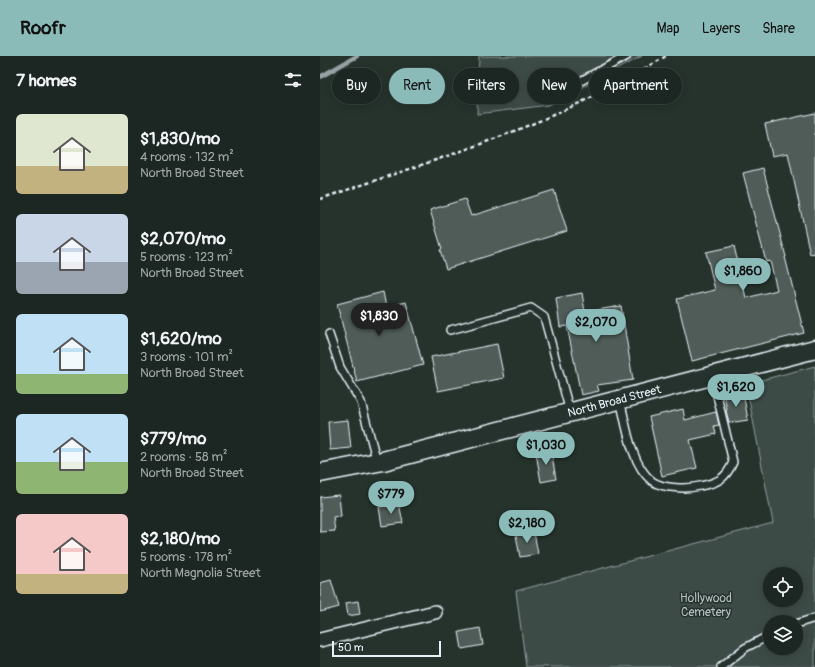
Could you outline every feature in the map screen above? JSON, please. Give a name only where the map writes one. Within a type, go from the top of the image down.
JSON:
[{"type":"street","name":"North Broad Street","points":[[320,473],[377,463],[815,349]]},
{"type":"street","points":[[320,640],[435,612]]},
{"type":"lane","points":[[581,81],[627,56]]},
{"type":"lane","points":[[450,330],[531,308],[544,318],[570,412]]},
{"type":"lane","points":[[329,334],[340,367],[361,402],[377,463]]},
{"type":"lane","points":[[620,399],[633,449],[640,466],[653,482],[683,489],[712,484],[723,479],[730,470],[732,462],[712,375]]},
{"type":"lane","points":[[803,622],[815,618]]},
{"type":"lane","points":[[721,667],[745,648],[763,639]]},
{"type":"path","points":[[320,199],[522,128],[585,101],[666,56]]},
{"type":"green space","points":[[479,56],[642,56],[619,68],[589,68],[589,84],[581,88],[581,68],[527,68],[527,104],[551,104],[477,114],[477,104],[519,104],[519,68],[479,68]]},
{"type":"green space","name":"Hollywood Cemetery","points":[[815,366],[815,667],[526,667],[516,591],[773,523],[746,384]]},
{"type":"building","points":[[815,113],[815,253],[810,254],[788,153],[772,156],[765,124]]},
{"type":"building","points":[[763,168],[804,333],[692,361],[677,299],[715,290],[706,252],[734,246],[746,298],[777,290],[770,261],[766,262],[743,173]]},
{"type":"building","points":[[554,190],[567,231],[446,269],[440,250],[442,249],[430,210],[465,199],[471,216]]},
{"type":"building","points":[[383,292],[386,307],[406,302],[423,365],[357,382],[337,304]]},
{"type":"building","points":[[582,293],[585,312],[621,306],[633,380],[597,385],[599,391],[581,395],[567,326],[560,327],[556,298]]},
{"type":"building","points":[[497,344],[504,378],[438,391],[431,357]]},
{"type":"building","points":[[743,392],[748,420],[729,423],[724,395]]},
{"type":"building","points":[[683,409],[685,420],[716,412],[719,425],[714,426],[716,434],[690,440],[697,468],[662,476],[649,417]]},
{"type":"building","points":[[348,420],[351,448],[330,450],[328,422]]},
{"type":"building","points":[[551,450],[556,479],[541,482],[536,453]]},
{"type":"building","points":[[339,495],[341,516],[333,517],[335,531],[320,532],[320,497]]},
{"type":"building","points":[[399,503],[403,523],[382,526],[379,507]]},
{"type":"building","points":[[534,532],[538,554],[520,557],[516,535]]},
{"type":"building","points":[[331,580],[339,607],[320,612],[320,583]]},
{"type":"building","points":[[358,601],[360,614],[348,616],[346,603]]},
{"type":"building","points":[[480,628],[483,645],[462,649],[459,632]]},
{"type":"waterway","points":[[320,77],[357,56]]}]
